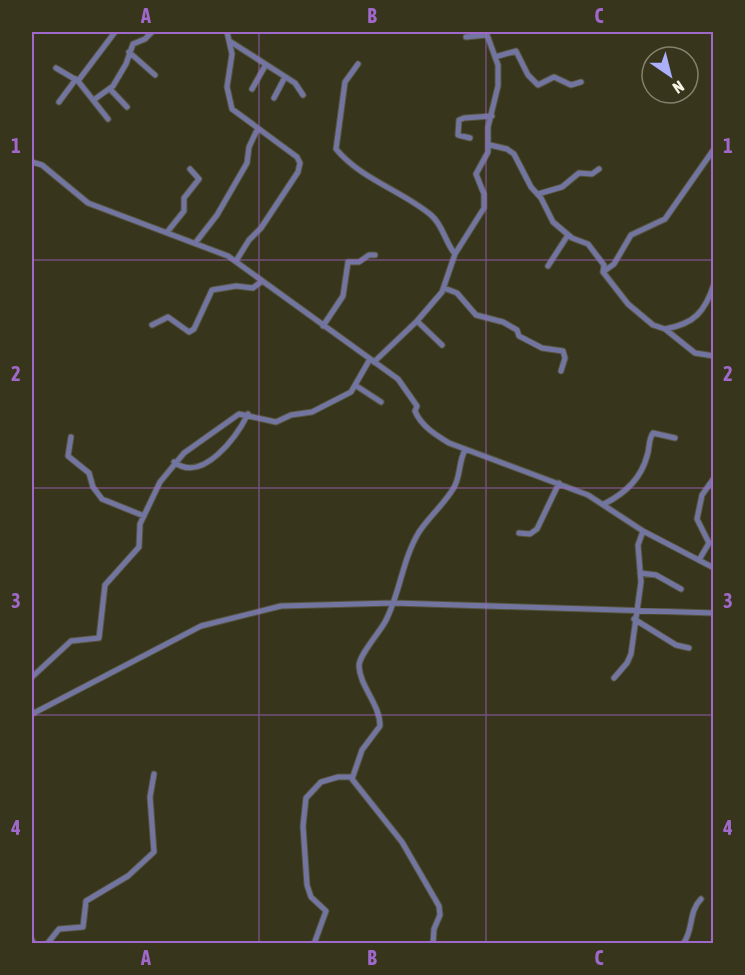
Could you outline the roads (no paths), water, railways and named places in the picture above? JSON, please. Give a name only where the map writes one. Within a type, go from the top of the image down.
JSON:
[{"type":"street","points":[[59,102],[115,32]]},
{"type":"street","points":[[95,99],[110,89],[123,70],[133,44],[145,39],[152,32]]},
{"type":"street","points":[[227,32],[232,54],[227,87],[232,109],[257,130],[297,157],[300,168],[259,232],[249,240],[236,261]]},
{"type":"street","points":[[32,677],[71,641],[99,638],[105,585],[138,547],[140,524],[160,482],[174,462],[234,416],[248,414],[276,422],[291,415],[312,412],[351,392],[372,360],[417,321],[444,288],[455,254],[484,208],[484,194],[476,174],[490,145],[488,135],[498,86],[495,57],[487,33],[466,37]]},
{"type":"street","points":[[231,42],[265,66],[295,83],[303,95]]},
{"type":"street","points":[[495,57],[516,51],[528,75],[538,85],[554,77],[571,85],[581,82]]},
{"type":"street","points":[[129,52],[155,75]]},
{"type":"street","points":[[358,64],[343,87],[343,104],[335,142],[336,149],[375,182],[433,216],[444,239],[455,254]]},
{"type":"street","points":[[252,89],[265,66]]},
{"type":"street","points":[[56,68],[77,80],[95,99],[108,119]]},
{"type":"street","points":[[274,98],[285,77]]},
{"type":"street","points":[[110,89],[127,107]]},
{"type":"street","points":[[470,138],[458,135],[459,120],[492,116]]},
{"type":"street","points":[[196,242],[217,215],[247,163],[249,147],[257,130]]},
{"type":"street","points":[[490,145],[507,149],[514,154],[553,222],[568,235],[588,244],[604,265],[603,272],[619,295],[640,315],[653,325],[665,329],[695,353],[714,356]]},
{"type":"street","points":[[603,272],[614,264],[631,235],[665,219],[714,149]]},
{"type":"street","points":[[32,162],[42,165],[88,203],[168,231],[236,261],[372,360],[407,389],[417,406],[415,411],[422,422],[435,434],[465,450],[559,483],[604,504],[643,531],[714,568]]},
{"type":"street","points":[[168,231],[184,212],[184,198],[199,179],[190,169]]},
{"type":"street","points":[[538,194],[562,187],[579,173],[592,174],[599,169]]},
{"type":"street","points":[[548,267],[568,235]]},
{"type":"street","points":[[323,326],[343,296],[348,262],[359,262],[369,255],[375,255]]},
{"type":"street","points":[[152,325],[167,317],[189,332],[196,326],[202,305],[212,290],[236,286],[253,288],[262,281]]},
{"type":"street","points":[[665,329],[691,322],[701,314],[714,284]]},
{"type":"street","points":[[444,288],[457,293],[476,315],[503,322],[517,330],[519,336],[542,348],[563,351],[565,358],[561,371]]},
{"type":"street","points":[[417,321],[442,345]]},
{"type":"street","points":[[355,385],[381,402]]},
{"type":"street","points":[[174,462],[182,467],[191,468],[210,460],[229,446],[248,414]]},
{"type":"street","points":[[604,504],[628,489],[636,479],[644,467],[653,434],[675,438]]},
{"type":"street","points":[[71,437],[68,456],[89,473],[93,487],[102,500],[144,516]]},
{"type":"street","points":[[433,944],[434,929],[440,915],[437,903],[402,842],[357,787],[352,777],[362,750],[380,726],[380,718],[362,677],[360,659],[383,625],[394,603],[399,578],[419,533],[454,489],[458,479],[459,461],[465,450]]},
{"type":"street","points":[[699,561],[709,543],[699,528],[698,506],[714,478]]},
{"type":"street","points":[[519,533],[530,534],[537,529],[559,483]]},
{"type":"street","points":[[614,678],[627,663],[631,654],[640,573],[638,545],[643,531]]},
{"type":"street","points":[[640,573],[654,574],[681,589]]},
{"type":"street","points":[[32,714],[201,626],[281,606],[394,603],[714,613]]},
{"type":"street","points":[[634,618],[676,645],[689,648]]},
{"type":"street","points":[[47,944],[63,927],[83,927],[86,901],[128,876],[154,852],[150,797],[154,774]]},
{"type":"street","points":[[314,944],[326,911],[310,897],[307,885],[303,826],[306,798],[321,782],[338,777],[352,777]]},
{"type":"street","points":[[683,944],[690,932],[694,907],[701,899]]}]
